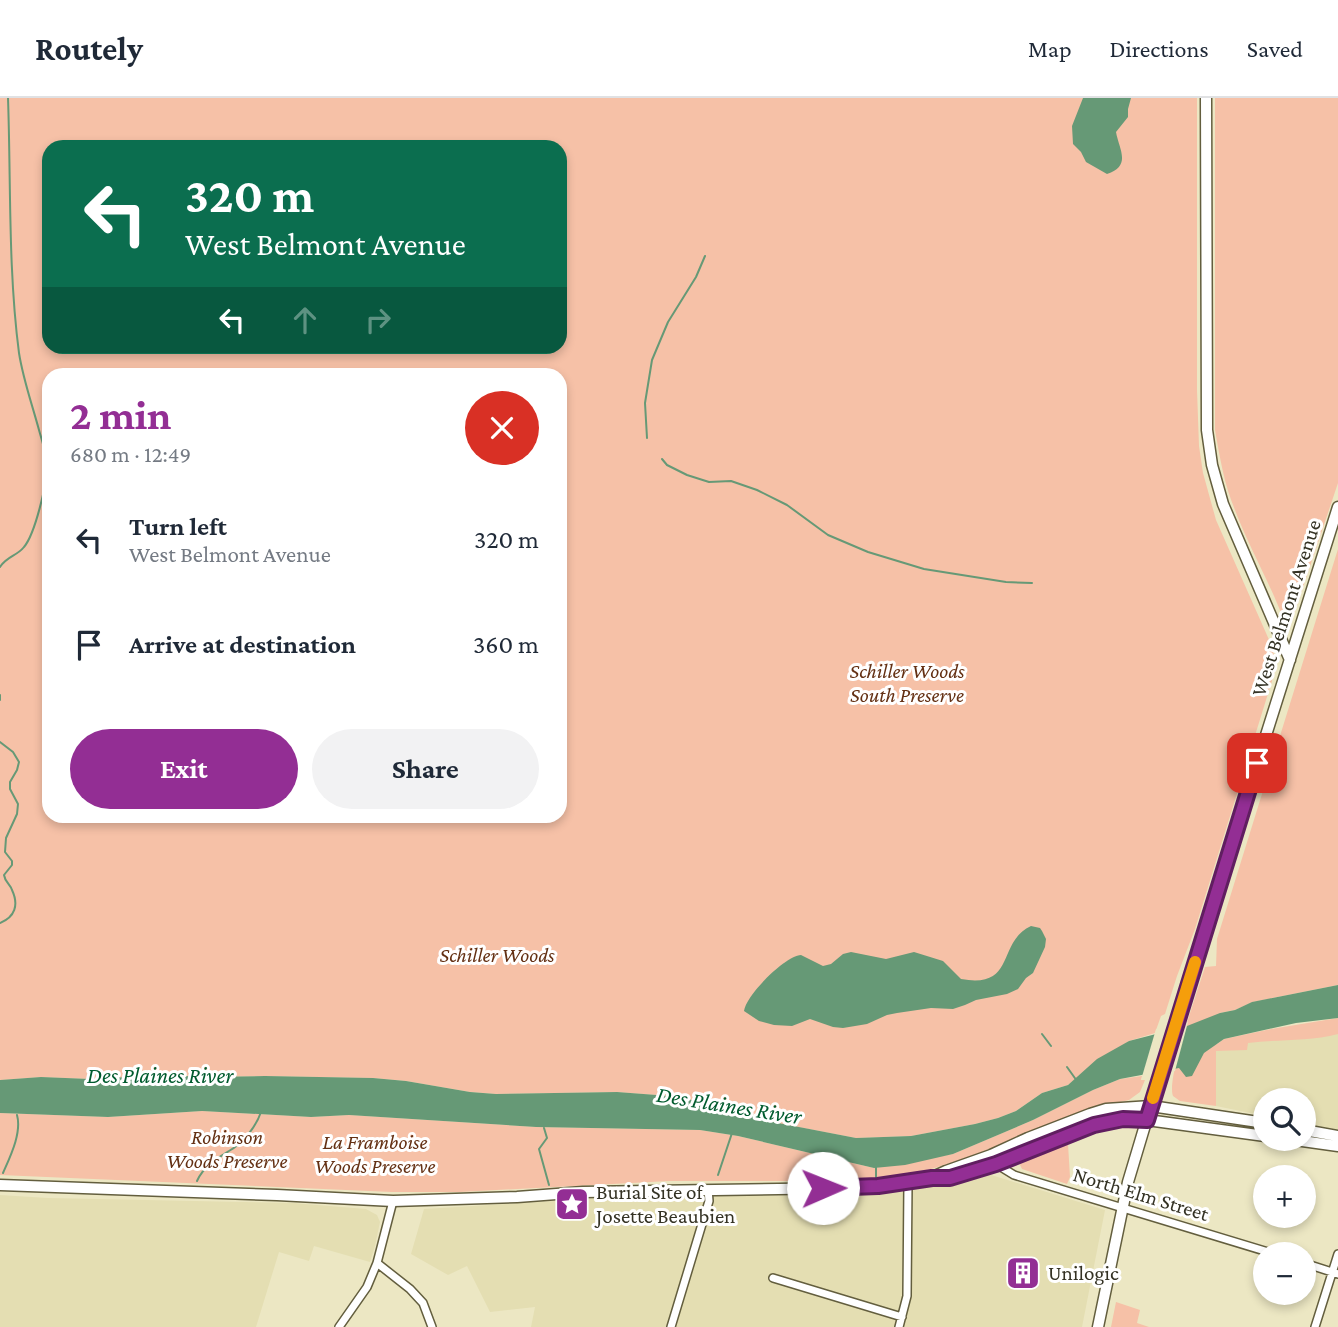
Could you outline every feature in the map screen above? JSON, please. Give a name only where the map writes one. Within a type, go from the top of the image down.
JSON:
[{"type":"main road","points":[[1206,98],[1207,430],[1212,465],[1223,504],[1290,660]]},
{"type":"main road","name":"West Belmont Avenue","points":[[1098,1327],[1122,1207],[1151,1106],[1338,507]]},
{"type":"main road","points":[[932,1178],[1090,1114],[1122,1107],[1151,1106],[1253,1121]]},
{"type":"main road","points":[[0,1185],[393,1201],[583,1192],[844,1188],[950,1178],[996,1164],[1094,1125],[1123,1119],[1253,1134]]},
{"type":"main road","points":[[1316,1132],[1338,1136]]},
{"type":"main road","points":[[1316,1143],[1338,1146]]},
{"type":"street","name":"North Elm Street","points":[[996,1164],[1014,1175],[1253,1247]]},
{"type":"street","points":[[899,1327],[907,1296],[908,1183]]},
{"type":"street","points":[[671,1327],[709,1201],[708,1189]]},
{"type":"street","points":[[339,1327],[367,1287],[377,1263],[393,1201]]},
{"type":"street","points":[[1315,1327],[1335,1273],[1338,1254]]},
{"type":"street","points":[[377,1263],[423,1303],[432,1327]]},
{"type":"street","points":[[1316,1267],[1335,1273]]},
{"type":"street","points":[[773,1278],[902,1317]]},
{"type":"shaded area","points":[[1083,98],[1131,98],[1128,117],[1116,132],[1122,162],[1115,171],[1107,174],[1086,162],[1073,144],[1072,126]]},
{"type":"shaded area","points":[[1031,926],[1040,928],[1046,939],[1045,947],[1033,973],[1018,989],[1007,994],[976,1000],[953,1009],[931,1008],[887,1015],[867,1024],[843,1028],[810,1019],[792,1026],[774,1025],[759,1021],[744,1011],[751,996],[767,977],[794,957],[801,955],[823,966],[851,952],[886,959],[914,952],[943,961],[961,979],[979,980],[991,977],[999,971],[1013,942]]},
{"type":"shaded area","points":[[1338,985],[1338,1018],[1296,1023],[1224,1039],[1204,1053],[1192,1076],[1186,1077],[1179,1068],[1120,1079],[953,1154],[905,1165],[874,1168],[738,1136],[700,1130],[536,1127],[349,1115],[311,1117],[202,1111],[108,1117],[0,1113],[0,1080],[166,1075],[373,1078],[496,1094],[617,1092],[670,1096],[714,1104],[773,1122],[856,1138],[911,1136],[975,1124],[1016,1111],[1042,1093],[1068,1085],[1097,1059],[1129,1041],[1187,1026],[1252,1002]]},
{"type":"shaded area","points":[[1338,1018],[1338,1130],[1316,1126],[1316,1088],[1253,1088],[1253,1114],[1216,1106],[1216,1044]]},
{"type":"shaded area","points":[[988,1174],[1105,1210],[1082,1327],[531,1327],[535,1307],[490,1312],[467,1266],[448,1275],[411,1254],[424,1209],[694,1195],[880,1194]]},
{"type":"shaded area","points":[[0,1195],[293,1203],[366,1209],[377,1215],[380,1222],[370,1262],[314,1246],[309,1261],[279,1252],[256,1327],[0,1327]]},
{"type":"green space","name":"Schiller Woods South Preserve","points":[[0,98],[1197,98],[1199,446],[1203,473],[1216,520],[1270,642],[1275,658],[1275,671],[1195,929],[1165,1014],[1161,1016],[1155,1033],[1129,1041],[1068,1085],[1042,1093],[1016,1111],[975,1124],[911,1136],[856,1138],[772,1122],[714,1104],[670,1096],[617,1092],[496,1094],[373,1078],[166,1075],[90,1079],[41,1077],[0,1080]]},
{"type":"green space","points":[[1215,98],[1338,98],[1338,483],[1288,627],[1231,500],[1215,430]]},
{"type":"green space","points":[[1338,549],[1338,985],[1253,1002],[1220,1013],[1217,1044],[1224,1039],[1338,1018],[1338,1034],[1248,1043],[1247,1050],[1216,1051],[1216,1106],[1180,1101],[1173,1096],[1172,1087],[1184,1034],[1205,967],[1216,966],[1217,939]]},
{"type":"green space","points":[[1142,1076],[1141,1080],[1145,1080],[1140,1092],[1129,1100],[1094,1108],[964,1159],[931,1169],[871,1179],[669,1181],[460,1192],[392,1192],[0,1175],[0,1113],[108,1117],[202,1111],[311,1117],[349,1115],[536,1127],[700,1130],[738,1136],[874,1168],[953,1154],[1033,1120],[1093,1090],[1120,1079]]},
{"type":"green space","points":[[1068,1144],[1070,1177],[1067,1184],[1022,1169],[1020,1165],[1022,1161]]},
{"type":"green space","points":[[1116,1302],[1140,1310],[1137,1323],[1149,1327],[1111,1327]]},
{"type":"pier","points":[[1188,1022],[1175,1071],[1141,1080],[1156,1029]]},
{"type":"waterway","points":[[8,98],[15,321],[21,363],[42,441]]},
{"type":"waterway","points":[[647,438],[645,403],[652,360],[668,322],[696,277],[705,256]]},
{"type":"waterway","points":[[662,459],[667,465],[687,475],[709,482],[731,481],[757,490],[787,505],[828,535],[868,552],[924,569],[1006,582],[1032,583]]},
{"type":"waterway","points":[[0,567],[28,541],[42,498]]},
{"type":"waterway","points":[[0,695],[0,700]]},
{"type":"waterway","points":[[0,742],[13,752],[19,762],[10,782],[10,789],[18,804],[17,814],[6,838],[5,852],[12,865],[4,875],[14,895],[15,905],[12,914],[0,923]]},
{"type":"waterway","points":[[1042,1034],[1051,1046]]},
{"type":"waterway","points":[[1067,1067],[1077,1081]]},
{"type":"waterway","points":[[197,1181],[211,1163],[244,1139],[261,1112]]},
{"type":"waterway","points":[[3,1173],[17,1137],[17,1115]]},
{"type":"waterway","points":[[544,1128],[547,1138],[539,1149],[549,1185]]},
{"type":"waterway","points":[[718,1175],[732,1133]]},
{"type":"waterway","points":[[876,1165],[876,1178]]},
{"type":"slow traffic","points":[[1153,1098],[1195,962]]},
{"type":"place","name":"Burial Site of Josette Beaubien","points":[[572,1204]]},
{"type":"place","name":"Unilogic","points":[[1023,1273]]},
{"type":"route","points":[[823,1188],[878,1186],[950,1178],[996,1164],[1094,1125],[1123,1119],[1147,1120],[1257,763]]},
{"type":"park label","name":"Schiller Woods","points":[[497,955]]},
{"type":"park label","name":"Robinson Woods Preserve","points":[[227,1149]]},
{"type":"park label","name":"La Framboise Woods Preserve","points":[[375,1154]]},
{"type":"water label","name":"Des Plaines River","points":[[160,1075]]},
{"type":"water label","name":"Des Plaines River","points":[[729,1105]]}]
